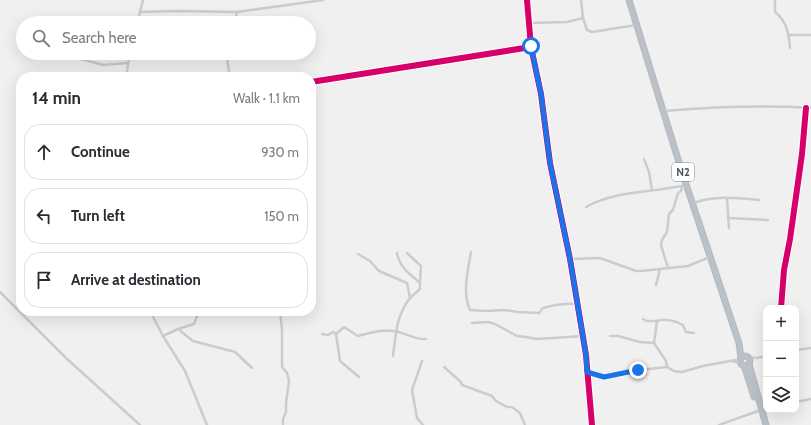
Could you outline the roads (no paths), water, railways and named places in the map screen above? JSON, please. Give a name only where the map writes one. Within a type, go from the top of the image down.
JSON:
[{"type":"highway","name":"N2","points":[[628,0],[664,111],[684,185],[694,203],[710,257],[766,425]]},
{"type":"highway","name":"N2","points":[[762,410],[762,425]]},
{"type":"street","points":[[139,16],[143,0]]},
{"type":"street","points":[[140,12],[177,10],[237,12],[323,0]]},
{"type":"street","points":[[527,0],[531,46],[541,94],[552,170],[570,259],[583,336],[592,425]]},
{"type":"street","points":[[581,0],[583,18],[587,30],[592,32],[637,25]]},
{"type":"street","points":[[775,0],[775,12],[781,16],[789,35],[790,48]]},
{"type":"street","points":[[236,16],[237,12]]},
{"type":"street","points":[[529,23],[566,22],[583,18]]},
{"type":"street","points":[[789,35],[811,35]]},
{"type":"street","points":[[316,81],[531,46]]},
{"type":"street","points":[[84,60],[103,65],[128,63]]},
{"type":"street","points":[[127,72],[129,60]]},
{"type":"street","points":[[227,60],[229,72]]},
{"type":"street","points":[[664,111],[744,106],[811,108]]},
{"type":"street","points":[[781,305],[784,270],[801,161],[806,108]]},
{"type":"street","points":[[644,159],[649,172],[652,190]]},
{"type":"street","points":[[586,207],[614,197],[652,190],[662,190],[684,185]]},
{"type":"street","points":[[668,268],[661,245],[667,232],[668,214],[673,210],[678,193],[684,185]]},
{"type":"street","points":[[694,203],[735,197],[759,200]]},
{"type":"street","points":[[727,198],[729,228]]},
{"type":"street","points":[[728,218],[768,220]]},
{"type":"street","points":[[471,252],[467,273],[468,306],[470,310],[504,310],[540,313],[543,308],[548,306],[578,304]]},
{"type":"street","points":[[397,253],[398,258],[405,270],[420,282]]},
{"type":"street","points":[[393,356],[397,323],[403,306],[420,289],[421,266],[407,253]]},
{"type":"street","points":[[358,254],[370,261],[379,271],[407,283],[410,298]]},
{"type":"street","points":[[570,259],[600,258],[636,271],[652,271],[688,266],[710,257]]},
{"type":"street","points":[[656,285],[660,269]]},
{"type":"street","points":[[0,292],[16,308]]},
{"type":"street","points":[[24,316],[66,358],[140,425]]},
{"type":"street","points":[[153,316],[188,379],[207,425]]},
{"type":"street","points":[[163,336],[194,324],[197,316]]},
{"type":"street","points":[[281,316],[282,367],[287,373],[289,381],[286,412],[283,419],[284,425]]},
{"type":"street","points":[[643,319],[647,321],[675,321],[684,325],[686,332],[694,333]]},
{"type":"street","points":[[657,321],[654,343],[666,361],[667,367]]},
{"type":"street","points":[[472,323],[488,322],[495,324],[517,336],[537,339],[583,336]]},
{"type":"street","points":[[322,334],[328,335],[333,332],[336,334],[344,327],[358,336],[372,332],[392,330],[419,340],[426,339]]},
{"type":"street","points":[[178,329],[193,341],[236,352],[252,368]]},
{"type":"street","points":[[336,334],[340,361],[359,378]]},
{"type":"street","points":[[610,336],[618,336],[640,342],[654,343]]},
{"type":"street","points":[[799,350],[811,348]]},
{"type":"street","points":[[587,372],[604,377],[638,370],[667,367],[674,371],[682,372],[703,366],[731,361],[745,361],[763,357]]},
{"type":"street","points":[[745,361],[757,358]]},
{"type":"street","points":[[422,361],[412,390],[417,418],[423,425]]},
{"type":"street","points":[[444,367],[461,382],[462,385],[492,396],[496,401],[507,407],[512,407],[520,414],[525,425]]},
{"type":"street","points":[[799,401],[811,399]]},
{"type":"street","points":[[719,425],[762,410]]}]
